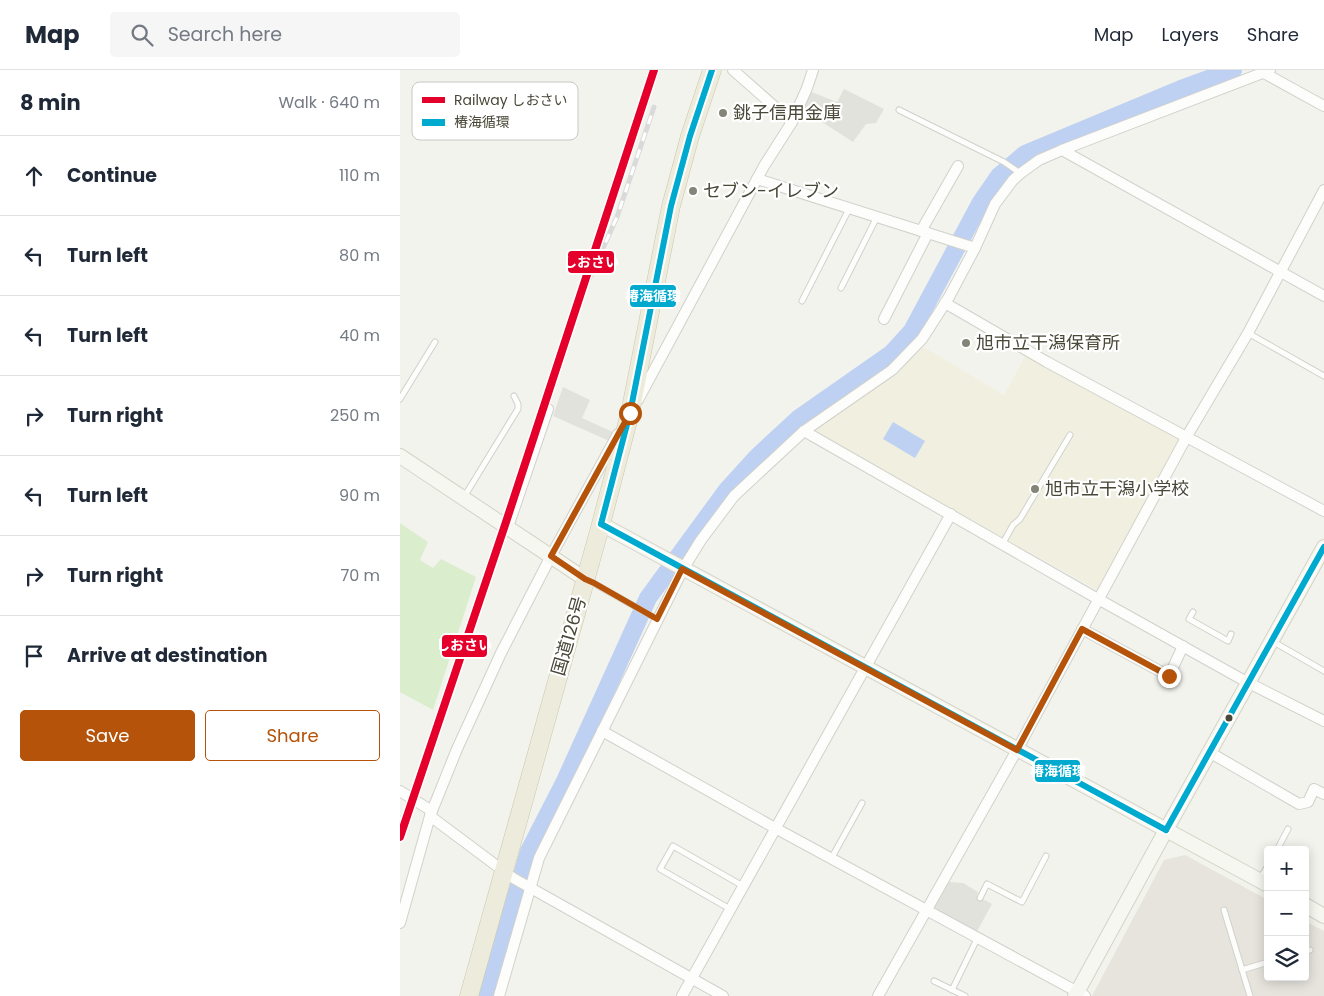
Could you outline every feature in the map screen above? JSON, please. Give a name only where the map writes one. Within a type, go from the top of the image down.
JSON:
[{"type":"highway","name":"国道126号","points":[[469,996],[508,875],[601,524],[630,413],[671,206],[690,136],[712,70]]},
{"type":"street","points":[[733,70],[792,122]]},
{"type":"street","points":[[400,923],[431,814],[457,749],[501,653],[551,556],[758,179],[792,122],[813,70]]},
{"type":"street","points":[[500,996],[539,858],[682,569],[734,496],[804,431],[892,370],[922,339],[945,303],[971,247],[995,204],[1018,171],[1062,150],[1252,73],[1267,71],[1324,106]]},
{"type":"street","points":[[1062,150],[1324,296]]},
{"type":"street","points":[[884,319],[958,166]]},
{"type":"street","points":[[758,179],[971,247]]},
{"type":"street","points":[[878,996],[1017,750],[1187,436],[1248,333],[1324,190]]},
{"type":"street","points":[[945,303],[1047,362],[1324,511]]},
{"type":"street","points":[[508,527],[548,409]]},
{"type":"street","points":[[804,431],[1098,599],[1248,682],[1324,720]]},
{"type":"street","points":[[400,456],[585,579]]},
{"type":"street","points":[[682,996],[951,514]]},
{"type":"street","points":[[601,524],[1264,883]]},
{"type":"street","points":[[602,731],[1079,995],[1166,830],[1324,547]]},
{"type":"street","points":[[1082,629],[1169,676],[1183,646]]},
{"type":"street","points":[[1209,752],[1299,804],[1308,802],[1314,789],[1324,794]]},
{"type":"street","points":[[400,791],[508,875],[723,996]]},
{"type":"street","points":[[1309,908],[1324,916]]},
{"type":"lane","points":[[899,110],[1004,162],[1018,171]]},
{"type":"lane","points":[[802,301],[849,208]]},
{"type":"lane","points":[[841,288],[877,216]]},
{"type":"lane","points":[[1248,333],[1324,376]]},
{"type":"lane","points":[[400,400],[436,342]]},
{"type":"lane","points":[[464,498],[518,409],[514,396]]},
{"type":"lane","points":[[1002,544],[1013,525],[1020,520],[1070,435]]},
{"type":"lane","points":[[585,579],[657,619]]},
{"type":"lane","points":[[1193,612],[1189,619],[1228,641],[1232,634]]},
{"type":"lane","points":[[1272,641],[1324,670]]},
{"type":"lane","points":[[831,859],[862,802]]},
{"type":"lane","points":[[1279,846],[1288,829]]},
{"type":"lane","points":[[730,909],[660,868],[673,846],[743,886]]},
{"type":"lane","points":[[980,898],[987,884],[1022,902],[1046,856]]},
{"type":"lane","points":[[1224,910],[1250,996]]},
{"type":"lane","points":[[952,990],[977,939]]},
{"type":"lane","points":[[1242,970],[1264,963]]},
{"type":"lane","points":[[934,981],[965,996]]},
{"type":"shaded area","points":[[844,89],[884,109],[876,123],[866,124],[853,142],[802,109],[809,91],[837,102]]},
{"type":"shaded area","name":"旭市立干潟小学校","points":[[924,347],[1004,395],[1027,353],[1181,439],[1098,590],[816,431],[817,426],[888,379]]},
{"type":"shaded area","points":[[563,387],[590,400],[582,418],[617,434],[616,444],[553,416]]},
{"type":"shaded area","points":[[1185,855],[1264,898],[1264,981],[1309,981],[1309,923],[1324,931],[1324,996],[1092,996],[1164,860]]},
{"type":"shaded area","points":[[948,882],[963,883],[978,892],[977,896],[992,904],[976,933],[932,909]]},
{"type":"green space","points":[[400,523],[428,542],[420,560],[433,568],[441,559],[476,577],[433,710],[400,692]]},
{"type":"water","points":[[893,422],[925,441],[915,458],[883,439]]},
{"type":"waterway","points":[[487,996],[529,851],[565,781],[648,598],[727,490],[757,457],[798,419],[891,354],[912,331],[981,202],[999,176],[1025,154],[1181,89],[1233,70]]},
{"type":"railway","points":[[576,308],[617,217],[654,107]]},
{"type":"rail line","name":"しおさい","points":[[400,837],[505,525],[654,70]]},
{"type":"transit line","name":"椿海循環","points":[[601,524],[630,413],[671,206],[690,136],[712,70]]},
{"type":"transit line","name":"椿海循環","points":[[601,524],[1166,830]]},
{"type":"transit line","name":"椿海循環","points":[[1166,830],[1324,547]]},
{"type":"place","name":"銚子信用金庫","points":[[723,113]]},
{"type":"place","name":"セブン-イレブン","points":[[693,191]]},
{"type":"place","name":"旭市立干潟保育所","points":[[966,343]]},
{"type":"place","name":"旭市立干潟小学校","points":[[1035,489]]},
{"type":"route","points":[[630,413],[551,556],[585,579],[657,619],[682,569],[1017,750],[1082,629],[1169,676]]}]
